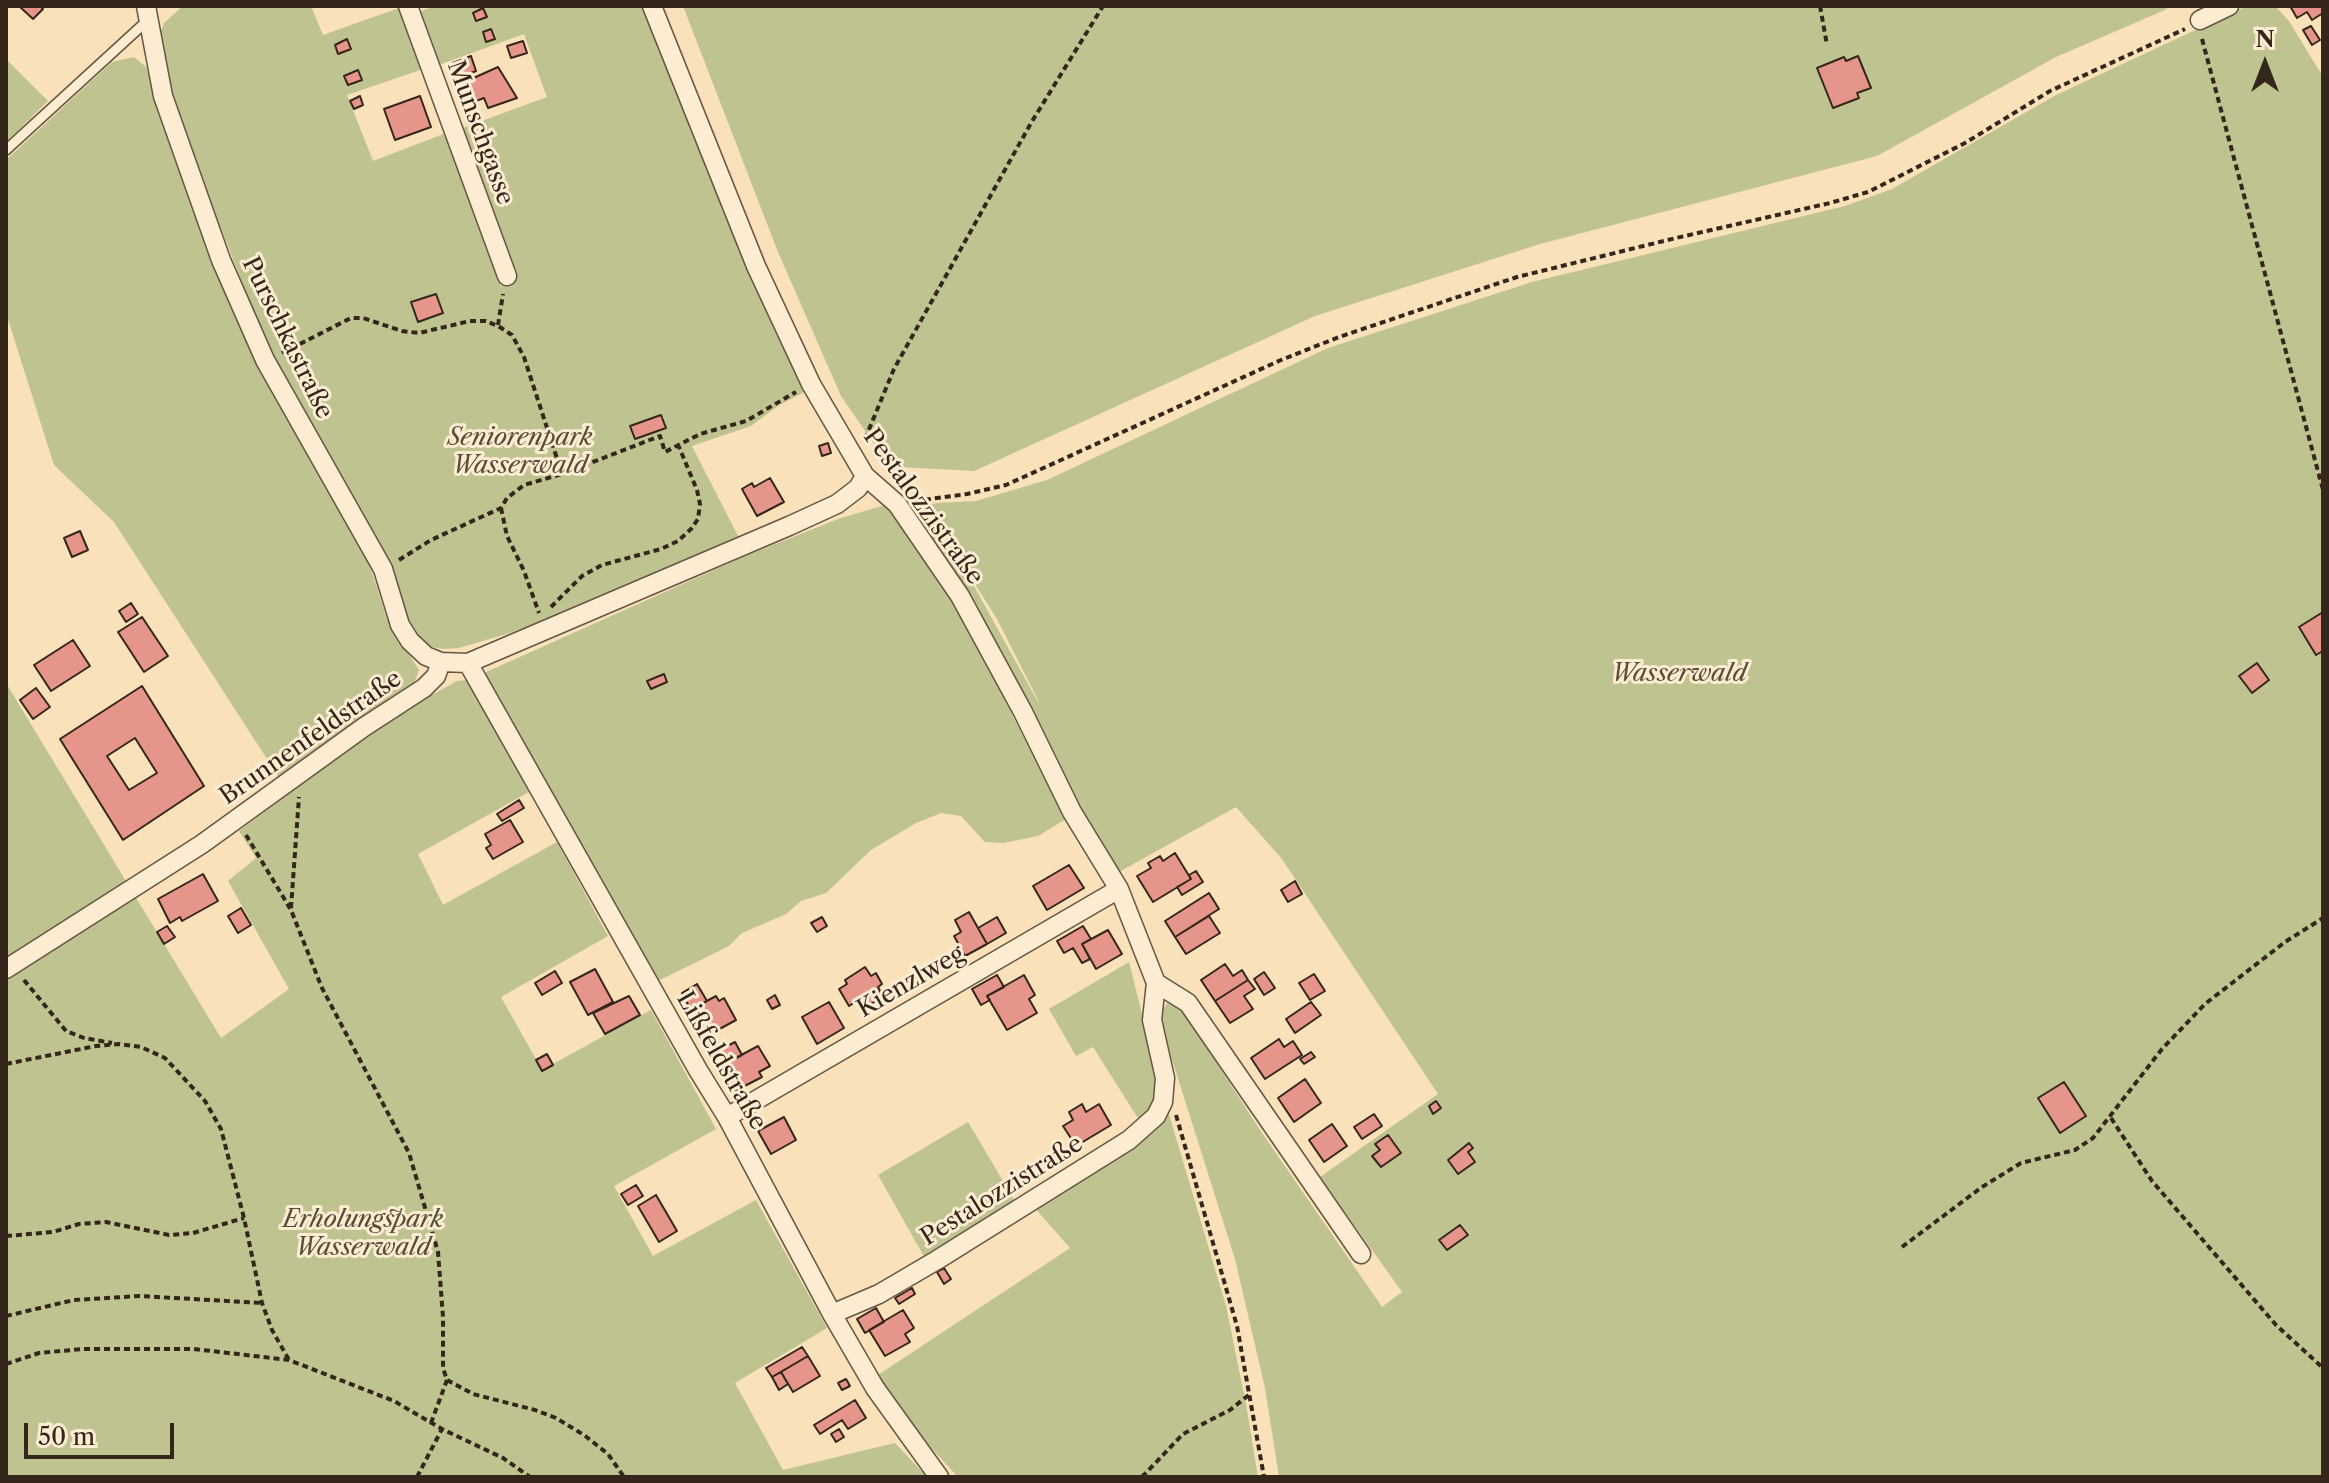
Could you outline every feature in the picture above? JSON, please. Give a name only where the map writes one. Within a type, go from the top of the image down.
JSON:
[{"type":"street","points":[[148,12],[163,6]]},
{"type":"street","name":"Munschgasse","points":[[408,6],[507,276]]},
{"type":"street","name":"Pestalozzistraße","points":[[652,6],[756,266],[811,384],[865,476],[897,504],[960,596],[1023,712],[1072,812],[1119,889],[1156,983],[1152,1020],[1165,1078],[1163,1102],[1156,1116],[1129,1140],[879,1294],[832,1314]]},
{"type":"street","points":[[2200,20],[2229,6]]},
{"type":"street","name":"Purschkastraße","points":[[148,12],[163,96],[187,169],[221,260],[265,360],[383,569],[400,625],[410,641],[426,656],[441,662]]},
{"type":"street","points":[[441,662],[468,663],[837,504],[858,488],[865,476]]},
{"type":"street","name":"Brunnenfeldstraße","points":[[6,969],[202,844],[424,688],[436,676],[441,662]]},
{"type":"street","name":"Lißfeldstraße","points":[[468,663],[727,1117],[832,1314],[875,1388],[939,1477]]},
{"type":"street","name":"Kienzlweg","points":[[727,1117],[1119,889]]},
{"type":"street","points":[[1156,983],[1188,1003],[1361,1254]]},
{"type":"lane","points":[[6,150],[148,12]]},
{"type":"path","points":[[854,459],[894,369],[1031,123],[1103,6]]},
{"type":"path","points":[[1820,6],[1827,45]]},
{"type":"path","points":[[897,504],[1006,485],[1310,348],[1503,282],[1868,192],[1965,143],[2050,91],[2178,34],[2200,20],[2222,116],[2323,490]]},
{"type":"path","points":[[498,326],[507,276]]},
{"type":"path","points":[[265,360],[351,318],[378,321],[402,331],[419,333],[470,321],[486,321],[512,335],[524,357],[562,474]]},
{"type":"path","points":[[383,569],[431,540],[501,508],[507,498],[524,485],[562,474],[660,436],[665,452],[700,434],[746,421],[811,384]]},
{"type":"path","points":[[501,508],[507,536],[539,613],[592,570],[621,558],[661,549],[678,541],[691,529],[698,519],[700,504],[679,447]]},
{"type":"path","points":[[291,910],[299,773]]},
{"type":"path","points":[[236,820],[291,910],[322,988],[409,1153],[438,1252],[443,1368],[447,1380],[431,1423]]},
{"type":"path","points":[[1902,1247],[1982,1187],[2021,1163],[2075,1150],[2093,1138],[2162,1049],[2205,1004],[2285,942],[2323,918]]},
{"type":"path","points":[[24,980],[66,1031],[84,1038],[141,1047],[165,1058],[205,1101],[221,1129],[262,1303],[272,1330],[289,1360]]},
{"type":"path","points":[[6,1064],[119,1044]]},
{"type":"path","points":[[1165,1078],[1225,1279],[1264,1477]]},
{"type":"path","points":[[2111,1118],[2152,1181],[2276,1325],[2323,1368]]},
{"type":"path","points":[[6,1236],[53,1232],[79,1224],[106,1222],[169,1235],[193,1233],[244,1218]]},
{"type":"path","points":[[6,1316],[74,1300],[140,1296],[262,1303]]},
{"type":"path","points":[[6,1364],[39,1353],[83,1349],[194,1349],[289,1360],[394,1401],[442,1429],[503,1458],[530,1477]]},
{"type":"path","points":[[447,1380],[473,1394],[556,1418],[608,1454],[624,1477]]},
{"type":"path","points":[[1142,1477],[1183,1434],[1230,1410],[1250,1394]]},
{"type":"path","points":[[417,1477],[442,1429]]},
{"type":"green space","name":"Seniorenpark Wasserwald","points":[[183,6],[311,6],[323,35],[402,7],[423,69],[347,95],[373,161],[446,133],[501,286],[516,280],[460,129],[547,97],[524,34],[436,66],[416,13],[435,6],[647,6],[808,390],[778,406],[751,426],[692,446],[740,540],[561,615],[510,633],[459,648],[431,647],[418,639],[408,629],[389,562],[270,353],[183,132],[168,88],[160,34],[164,23]]},
{"type":"green space","points":[[683,6],[2167,6],[2167,9],[2056,57],[1877,156],[1540,244],[1315,316],[974,471],[899,467],[879,451],[841,396],[778,252]]},
{"type":"green space","name":"Wasserwald","points":[[2247,6],[2275,6],[2289,21],[2323,77],[2323,1477],[1279,1477],[1265,1388],[1235,1259],[1170,1053],[1161,1020],[1163,1009],[1169,1001],[1187,1017],[1260,1130],[1382,1307],[1402,1292],[1320,1177],[1438,1094],[1282,859],[1236,807],[1119,872],[1078,813],[943,559],[911,508],[976,501],[1047,480],[1328,348],[1532,282],[1845,206],[1892,189],[2056,95]],"holes":[[[958,557],[997,619],[1039,702]]]},
{"type":"green space","points":[[134,57],[146,67],[191,202],[227,294],[366,553],[387,619],[419,670],[414,684],[280,779],[114,522],[54,465],[6,313],[6,160],[112,62]]},
{"type":"green space","points":[[6,59],[48,101],[6,142]]},
{"type":"green space","points":[[888,504],[949,592],[1066,819],[1038,836],[1003,843],[985,842],[961,816],[941,813],[916,823],[871,850],[826,893],[801,901],[786,914],[742,933],[729,946],[658,981],[484,673],[743,557],[838,519]]},
{"type":"green space","name":"Erholungspark Wasserwald","points":[[466,680],[474,686],[529,792],[418,854],[443,905],[557,842],[608,936],[501,997],[542,1070],[651,1010],[716,1129],[614,1186],[653,1256],[756,1200],[827,1328],[735,1383],[783,1470],[895,1443],[927,1477],[6,1477],[6,683],[221,1038],[289,989],[228,881],[256,858],[239,831],[392,717],[457,681]]},
{"type":"green space","points":[[1129,962],[1159,1082],[1157,1100],[1141,1123],[1093,1047],[1076,1056],[1049,1009]]},
{"type":"green space","points":[[1166,1104],[1226,1306],[1258,1477],[958,1477],[911,1426],[878,1375],[1070,1248],[1033,1206]]},
{"type":"green space","points":[[968,1122],[1016,1203],[926,1260],[878,1175]]},
{"type":"building","points":[[19,6],[40,6],[43,9],[33,19]]},
{"type":"building","points":[[2290,6],[2323,6],[2323,13],[2312,20],[2307,12],[2297,18]]},
{"type":"building","points":[[483,8],[487,17],[476,21],[473,13]]},
{"type":"building","points":[[2311,26],[2320,40],[2312,45],[2303,30]]},
{"type":"building","points":[[491,29],[495,39],[486,42],[483,32]]},
{"type":"building","points":[[347,39],[351,49],[338,54],[335,45]]},
{"type":"building","points":[[523,41],[527,53],[511,58],[507,46]]},
{"type":"building","points":[[471,56],[476,71],[458,78],[453,63]]},
{"type":"building","points":[[1858,56],[1871,88],[1857,93],[1859,98],[1833,108],[1817,68],[1844,57],[1846,61]]},
{"type":"building","points":[[498,67],[517,98],[488,108],[484,98],[465,105],[458,85]]},
{"type":"building","points":[[358,70],[362,80],[348,85],[344,76]]},
{"type":"building","points":[[360,96],[363,105],[354,109],[350,101]]},
{"type":"building","points":[[420,96],[431,127],[395,140],[384,109]]},
{"type":"building","points":[[436,294],[443,313],[418,322],[411,302]]},
{"type":"building","points":[[661,415],[666,428],[635,439],[630,426]]},
{"type":"building","points":[[828,443],[831,453],[822,456],[819,446]]},
{"type":"building","points":[[770,478],[784,502],[757,516],[742,489],[752,483],[754,487]]},
{"type":"building","points":[[80,531],[88,550],[72,557],[64,538]]},
{"type":"building","points":[[131,603],[138,614],[126,622],[119,611]]},
{"type":"building","points":[[2323,612],[2323,651],[2316,655],[2299,627]]},
{"type":"building","points":[[142,617],[168,656],[144,672],[118,632]]},
{"type":"building","points":[[73,640],[90,666],[51,691],[34,665]]},
{"type":"building","points":[[2257,663],[2269,680],[2252,693],[2239,676]]},
{"type":"building","points":[[664,674],[667,682],[651,689],[647,681]]},
{"type":"building","points":[[142,686],[204,786],[123,840],[60,739]],"holes":[[[135,738],[157,773],[129,790],[107,756]]]},
{"type":"building","points":[[36,688],[50,707],[33,719],[20,700]]},
{"type":"building","points":[[519,800],[524,808],[502,821],[497,814]]},
{"type":"building","points":[[510,820],[523,842],[493,859],[486,848],[491,845],[485,834]]},
{"type":"building","points":[[1175,853],[1191,879],[1153,902],[1137,876],[1151,868],[1148,863],[1160,856],[1163,861]]},
{"type":"building","points":[[1069,865],[1084,888],[1047,910],[1033,886]]},
{"type":"building","points":[[1196,871],[1203,882],[1182,895],[1177,887],[1191,879],[1189,875]]},
{"type":"building","points":[[203,874],[218,901],[182,921],[180,917],[170,923],[158,899]]},
{"type":"building","points":[[1295,881],[1302,894],[1288,902],[1281,890]]},
{"type":"building","points":[[1209,893],[1219,909],[1175,937],[1165,921]]},
{"type":"building","points":[[241,908],[251,925],[238,933],[228,916]]},
{"type":"building","points":[[969,912],[987,944],[965,956],[954,936],[961,932],[955,920]]},
{"type":"building","points":[[1209,916],[1220,933],[1186,954],[1175,937]]},
{"type":"building","points":[[822,917],[827,926],[817,932],[811,923]]},
{"type":"building","points":[[997,917],[1006,933],[987,944],[978,928]]},
{"type":"building","points":[[167,926],[175,937],[164,944],[157,932]]},
{"type":"building","points":[[1083,926],[1091,939],[1082,944],[1090,959],[1082,963],[1073,948],[1064,953],[1057,941]]},
{"type":"building","points":[[1108,930],[1122,954],[1096,969],[1082,944]]},
{"type":"building","points":[[1225,964],[1233,976],[1242,970],[1248,980],[1215,1001],[1201,980]]},
{"type":"building","points":[[865,967],[871,976],[876,973],[882,984],[878,987],[883,997],[862,1009],[857,1001],[849,1006],[839,989],[847,984],[845,980]]},
{"type":"building","points":[[595,969],[613,1002],[588,1015],[570,982]]},
{"type":"building","points":[[555,971],[562,983],[542,995],[535,983]]},
{"type":"building","points":[[1264,972],[1275,988],[1264,995],[1254,979]]},
{"type":"building","points":[[1314,974],[1325,991],[1310,1000],[1299,983]]},
{"type":"building","points":[[997,975],[1004,987],[987,996],[990,1000],[981,1005],[972,989]]},
{"type":"building","points":[[1024,975],[1035,995],[1029,999],[1037,1013],[1007,1030],[987,996]]},
{"type":"building","points":[[1248,980],[1255,989],[1244,996],[1253,1009],[1230,1023],[1215,1001]]},
{"type":"building","points":[[697,984],[707,1001],[694,1008],[697,1014],[694,1016],[682,993]]},
{"type":"building","points":[[775,995],[780,1005],[772,1009],[767,1000]]},
{"type":"building","points":[[629,996],[640,1015],[605,1034],[593,1013]]},
{"type":"building","points":[[716,996],[719,1001],[724,998],[736,1020],[705,1037],[694,1016],[697,1014],[694,1008]]},
{"type":"building","points":[[829,1002],[844,1028],[817,1044],[802,1017]]},
{"type":"building","points":[[1311,1002],[1321,1015],[1295,1033],[1286,1019]]},
{"type":"building","points":[[1279,1039],[1284,1047],[1293,1041],[1302,1055],[1265,1079],[1251,1058]]},
{"type":"building","points":[[735,1042],[742,1055],[723,1065],[716,1052]]},
{"type":"building","points":[[758,1046],[770,1066],[759,1072],[762,1077],[735,1091],[721,1066]]},
{"type":"building","points":[[1311,1052],[1315,1057],[1304,1064],[1300,1059]]},
{"type":"building","points":[[547,1054],[553,1065],[542,1071],[536,1060]]},
{"type":"building","points":[[1305,1079],[1321,1103],[1294,1122],[1278,1098]]},
{"type":"building","points":[[2064,1082],[2086,1116],[2060,1133],[2038,1098]]},
{"type":"building","points":[[1436,1101],[1441,1108],[1433,1114],[1429,1106]]},
{"type":"building","points":[[1082,1104],[1086,1112],[1099,1104],[1111,1125],[1076,1146],[1063,1126],[1073,1120],[1069,1112]]},
{"type":"building","points":[[1374,1114],[1382,1126],[1362,1139],[1354,1127]]},
{"type":"building","points":[[784,1117],[796,1140],[771,1154],[758,1131]]},
{"type":"building","points":[[1332,1124],[1347,1146],[1324,1162],[1309,1140]]},
{"type":"building","points":[[1388,1135],[1401,1153],[1381,1167],[1372,1156],[1380,1150],[1375,1144]]},
{"type":"building","points":[[1469,1143],[1473,1148],[1468,1152],[1475,1162],[1458,1174],[1448,1160]]},
{"type":"building","points":[[636,1185],[643,1196],[628,1205],[621,1194]]},
{"type":"building","points":[[656,1195],[677,1231],[659,1242],[638,1206]]},
{"type":"building","points":[[1460,1225],[1468,1235],[1447,1250],[1439,1240]]},
{"type":"building","points":[[944,1268],[951,1279],[944,1284],[937,1272]]},
{"type":"building","points":[[912,1288],[915,1294],[899,1304],[895,1298]]},
{"type":"building","points":[[876,1308],[884,1322],[865,1333],[857,1319]]},
{"type":"building","points":[[903,1310],[914,1328],[905,1334],[910,1342],[885,1356],[869,1330]]},
{"type":"building","points":[[802,1347],[808,1356],[772,1377],[766,1368]]},
{"type":"building","points":[[808,1356],[820,1376],[793,1392],[781,1372]]},
{"type":"building","points":[[781,1372],[788,1384],[779,1390],[772,1377]]},
{"type":"building","points":[[846,1379],[850,1386],[842,1390],[838,1383]]},
{"type":"building","points":[[855,1400],[866,1418],[848,1429],[842,1420],[820,1434],[814,1425]]},
{"type":"building","points":[[839,1429],[844,1437],[836,1442],[831,1434]]}]
